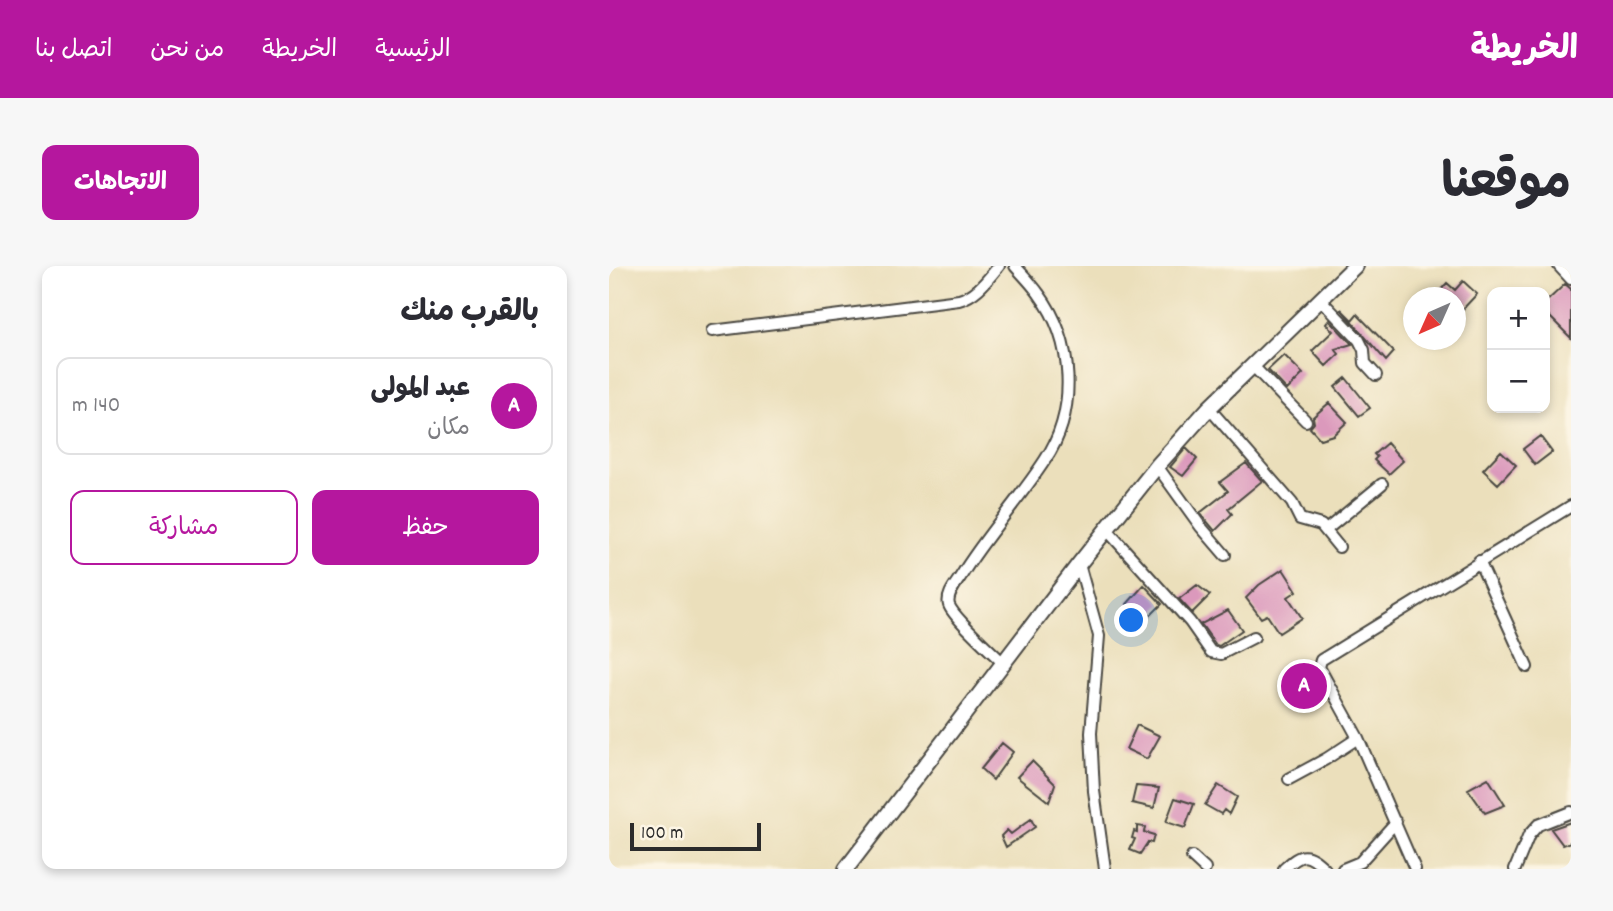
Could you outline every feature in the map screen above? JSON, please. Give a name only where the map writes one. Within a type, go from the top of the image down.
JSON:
[{"type":"main road","points":[[846,869],[1157,466],[1209,408],[1355,266]]},
{"type":"street","points":[[712,331],[959,300],[969,297],[999,266]]},
{"type":"street","points":[[1003,663],[956,615],[949,605],[949,596],[966,568],[1047,458],[1062,425],[1069,383],[1062,343],[1054,320],[1041,296],[1015,266]]},
{"type":"street","points":[[1559,266],[1571,279]]},
{"type":"street","points":[[1320,299],[1359,340],[1363,347],[1365,363],[1376,375]]},
{"type":"street","points":[[1252,365],[1306,421]]},
{"type":"street","points":[[1209,408],[1292,503],[1300,519],[1318,524],[1339,547]]},
{"type":"street","points":[[1157,466],[1225,555]]},
{"type":"street","points":[[1326,530],[1381,484]]},
{"type":"street","points":[[1415,869],[1358,738],[1319,667],[1321,660],[1571,506]]},
{"type":"street","points":[[1107,530],[1190,622],[1211,652],[1221,654],[1254,638]]},
{"type":"street","points":[[1479,561],[1527,667]]},
{"type":"street","points":[[1079,564],[1099,636],[1091,733],[1094,792],[1105,869]]},
{"type":"street","points":[[1289,779],[1358,738]]},
{"type":"street","points":[[1514,869],[1529,835],[1538,825],[1571,812]]},
{"type":"street","points":[[1343,869],[1360,862],[1396,822]]},
{"type":"street","points":[[1284,869],[1304,855],[1312,857],[1325,869]]},
{"type":"street","points":[[1192,858],[1205,869]]},
{"type":"building","points":[[1463,281],[1477,294],[1466,306],[1466,287],[1458,287]]},
{"type":"building","points":[[1565,284],[1571,289],[1571,338],[1550,317],[1550,298]]},
{"type":"building","points":[[1341,309],[1352,320],[1357,314],[1394,352],[1386,361]]},
{"type":"building","points":[[1329,320],[1352,344],[1335,349],[1339,354],[1326,366],[1312,351],[1333,331],[1326,324]]},
{"type":"building","points":[[1284,355],[1303,374],[1287,390],[1268,370]]},
{"type":"building","points":[[1346,378],[1370,408],[1359,416],[1335,387]]},
{"type":"building","points":[[1329,403],[1347,422],[1333,435],[1320,439],[1310,428],[1314,423],[1313,417]]},
{"type":"building","points":[[1540,436],[1552,452],[1535,465],[1523,449]]},
{"type":"building","points":[[1387,443],[1403,461],[1389,474],[1374,460],[1377,457],[1374,454]]},
{"type":"building","points":[[1186,448],[1197,459],[1183,476],[1170,467]]},
{"type":"building","points":[[1501,451],[1516,465],[1498,484],[1483,470]]},
{"type":"building","points":[[1246,463],[1262,481],[1228,509],[1232,514],[1215,531],[1200,513],[1228,491],[1220,482]]},
{"type":"building","points":[[1283,569],[1297,591],[1288,597],[1302,618],[1279,633],[1267,615],[1261,618],[1246,598],[1259,585]]},
{"type":"building","points":[[1144,585],[1162,604],[1144,622],[1127,604]]},
{"type":"building","points":[[1197,585],[1210,595],[1192,613],[1179,599]]},
{"type":"building","points":[[1228,610],[1242,630],[1219,646],[1201,624]]},
{"type":"building","points":[[1137,725],[1160,736],[1147,759],[1126,749]]},
{"type":"building","points":[[1002,743],[1013,752],[993,780],[981,769]]},
{"type":"building","points":[[1032,761],[1055,784],[1049,802],[1017,777]]},
{"type":"building","points":[[1488,778],[1505,805],[1485,813],[1468,789]]},
{"type":"building","points":[[1218,785],[1237,797],[1229,814],[1224,810],[1221,814],[1205,805]]},
{"type":"building","points":[[1136,786],[1159,788],[1154,808],[1132,803]]},
{"type":"building","points":[[1175,798],[1194,804],[1185,828],[1166,822]]},
{"type":"building","points":[[1031,819],[1035,827],[1006,847],[1001,836],[1007,830],[1011,834]]},
{"type":"building","points":[[1571,822],[1571,842],[1563,845],[1551,829]]},
{"type":"building","points":[[1137,826],[1145,827],[1144,832],[1154,835],[1152,843],[1148,842],[1140,854],[1130,850]]},
{"type":"place","name":"عبد المولى","points":[[1304,686]]}]
